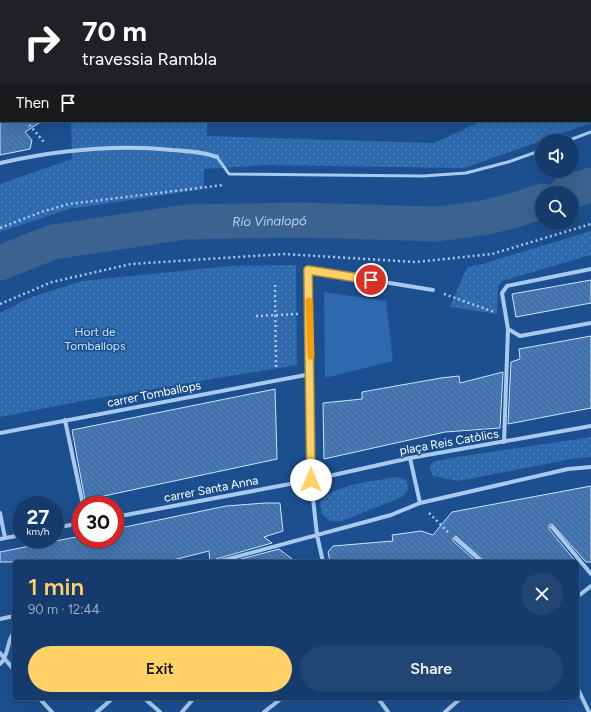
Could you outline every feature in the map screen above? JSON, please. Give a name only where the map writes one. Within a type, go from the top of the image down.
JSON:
[{"type":"street","points":[[0,163],[53,153],[107,147],[145,147],[206,153],[217,157]]},
{"type":"street","points":[[504,442],[508,329],[502,293],[507,286],[591,269]]},
{"type":"street","points":[[323,560],[317,535],[311,480],[311,374],[308,270],[433,290]]},
{"type":"street","points":[[508,329],[520,336],[591,323]]},
{"type":"street","name":"carrer Tomballops","points":[[0,433],[311,374]]},
{"type":"street","points":[[65,420],[81,496]]},
{"type":"street","name":"plaça Reis Catòlics","points":[[311,480],[410,458],[591,426]]},
{"type":"street","points":[[410,458],[420,503]]},
{"type":"street","points":[[224,560],[391,515],[420,503],[568,469],[591,467]]},
{"type":"street","name":"carrer Santa Anna","points":[[124,515],[311,480]]},
{"type":"street","points":[[0,513],[5,538]]},
{"type":"street","points":[[552,527],[591,574]]},
{"type":"street","points":[[0,539],[12,537]]},
{"type":"street","points":[[456,539],[480,560]]},
{"type":"street","points":[[579,595],[591,586]]},
{"type":"street","points":[[0,619],[12,616]]},
{"type":"street","points":[[0,664],[5,660],[8,639],[12,634]]},
{"type":"street","points":[[0,654],[12,668]]},
{"type":"street","points":[[579,691],[589,712]]},
{"type":"street","points":[[41,700],[52,712]]},
{"type":"street","points":[[97,712],[111,700]]},
{"type":"street","points":[[146,700],[160,712]]},
{"type":"street","points":[[182,712],[192,700]]},
{"type":"street","points":[[264,712],[279,700]]},
{"type":"street","points":[[379,700],[388,712]]},
{"type":"street","points":[[445,712],[459,700]]},
{"type":"lane","points":[[579,136],[591,132]]},
{"type":"lane","points":[[217,157],[229,174],[423,176],[466,173],[508,162],[535,152]]},
{"type":"path","points":[[27,122],[53,153]]},
{"type":"path","points":[[0,228],[41,212],[69,204],[224,184]]},
{"type":"path","points":[[0,304],[52,282],[131,264],[284,254],[416,262],[492,254],[591,224]]},
{"type":"path","points":[[275,285],[276,381]]},
{"type":"path","points":[[433,290],[506,316]]},
{"type":"path","points":[[256,316],[310,314]]},
{"type":"path","points":[[420,503],[456,539]]},
{"type":"green space","points":[[71,122],[207,122],[207,136],[434,143],[480,122],[591,122],[560,134],[535,134],[535,143],[464,168],[266,165],[204,169],[204,189],[69,209],[0,232],[0,184],[72,159]]},
{"type":"green space","points":[[591,231],[591,255],[502,281],[498,287],[497,314],[450,307],[467,267],[482,264]]},
{"type":"green space","name":"Hort de Tomballops","points":[[296,265],[297,365],[82,401],[0,417],[0,313],[29,298],[82,281],[230,266]]},
{"type":"green space","points":[[324,292],[386,301],[393,361],[325,378]]},
{"type":"green space","points":[[591,437],[591,457],[572,459],[458,481],[433,476],[429,466],[435,461],[457,457]]},
{"type":"green space","points":[[396,477],[407,480],[408,490],[402,497],[342,521],[330,521],[322,514],[320,502],[336,491],[355,484]]},
{"type":"building","points":[[0,122],[40,122],[25,132],[32,140],[30,149],[0,155]]},
{"type":"building","points":[[591,280],[591,303],[516,317],[512,294]]},
{"type":"building","points":[[591,336],[591,408],[508,424],[511,362],[520,359],[519,349]]},
{"type":"building","points":[[503,372],[500,428],[445,432],[324,459],[323,403],[362,399],[362,392],[441,378],[459,376],[460,383]]},
{"type":"building","points":[[275,389],[277,459],[104,496],[84,496],[72,430]]},
{"type":"building","points":[[591,486],[591,562],[586,562],[552,524],[549,525],[549,529],[574,560],[483,560],[456,536],[453,538],[453,541],[475,560],[330,560],[328,552],[333,546],[393,541],[392,535],[421,531],[433,535],[452,512]]},
{"type":"building","points":[[280,503],[283,531],[264,537],[272,543],[215,560],[210,560],[209,551],[173,560],[12,560],[12,562],[0,562],[0,552],[20,548],[64,548],[64,539],[72,538],[72,548],[124,548],[124,527],[226,506]]},
{"type":"building","points":[[279,549],[293,560],[238,560]]},
{"type":"waterway","name":"Río Vinalopó","points":[[579,189],[591,185]]},
{"type":"waterway","name":"Río Vinalopó","points":[[0,263],[53,242],[186,222],[300,220],[438,224],[482,218],[512,211],[535,203]]},
{"type":"slow traffic","points":[[309,301],[311,356]]},
{"type":"route","points":[[311,480],[311,374],[308,270],[371,280]]}]
